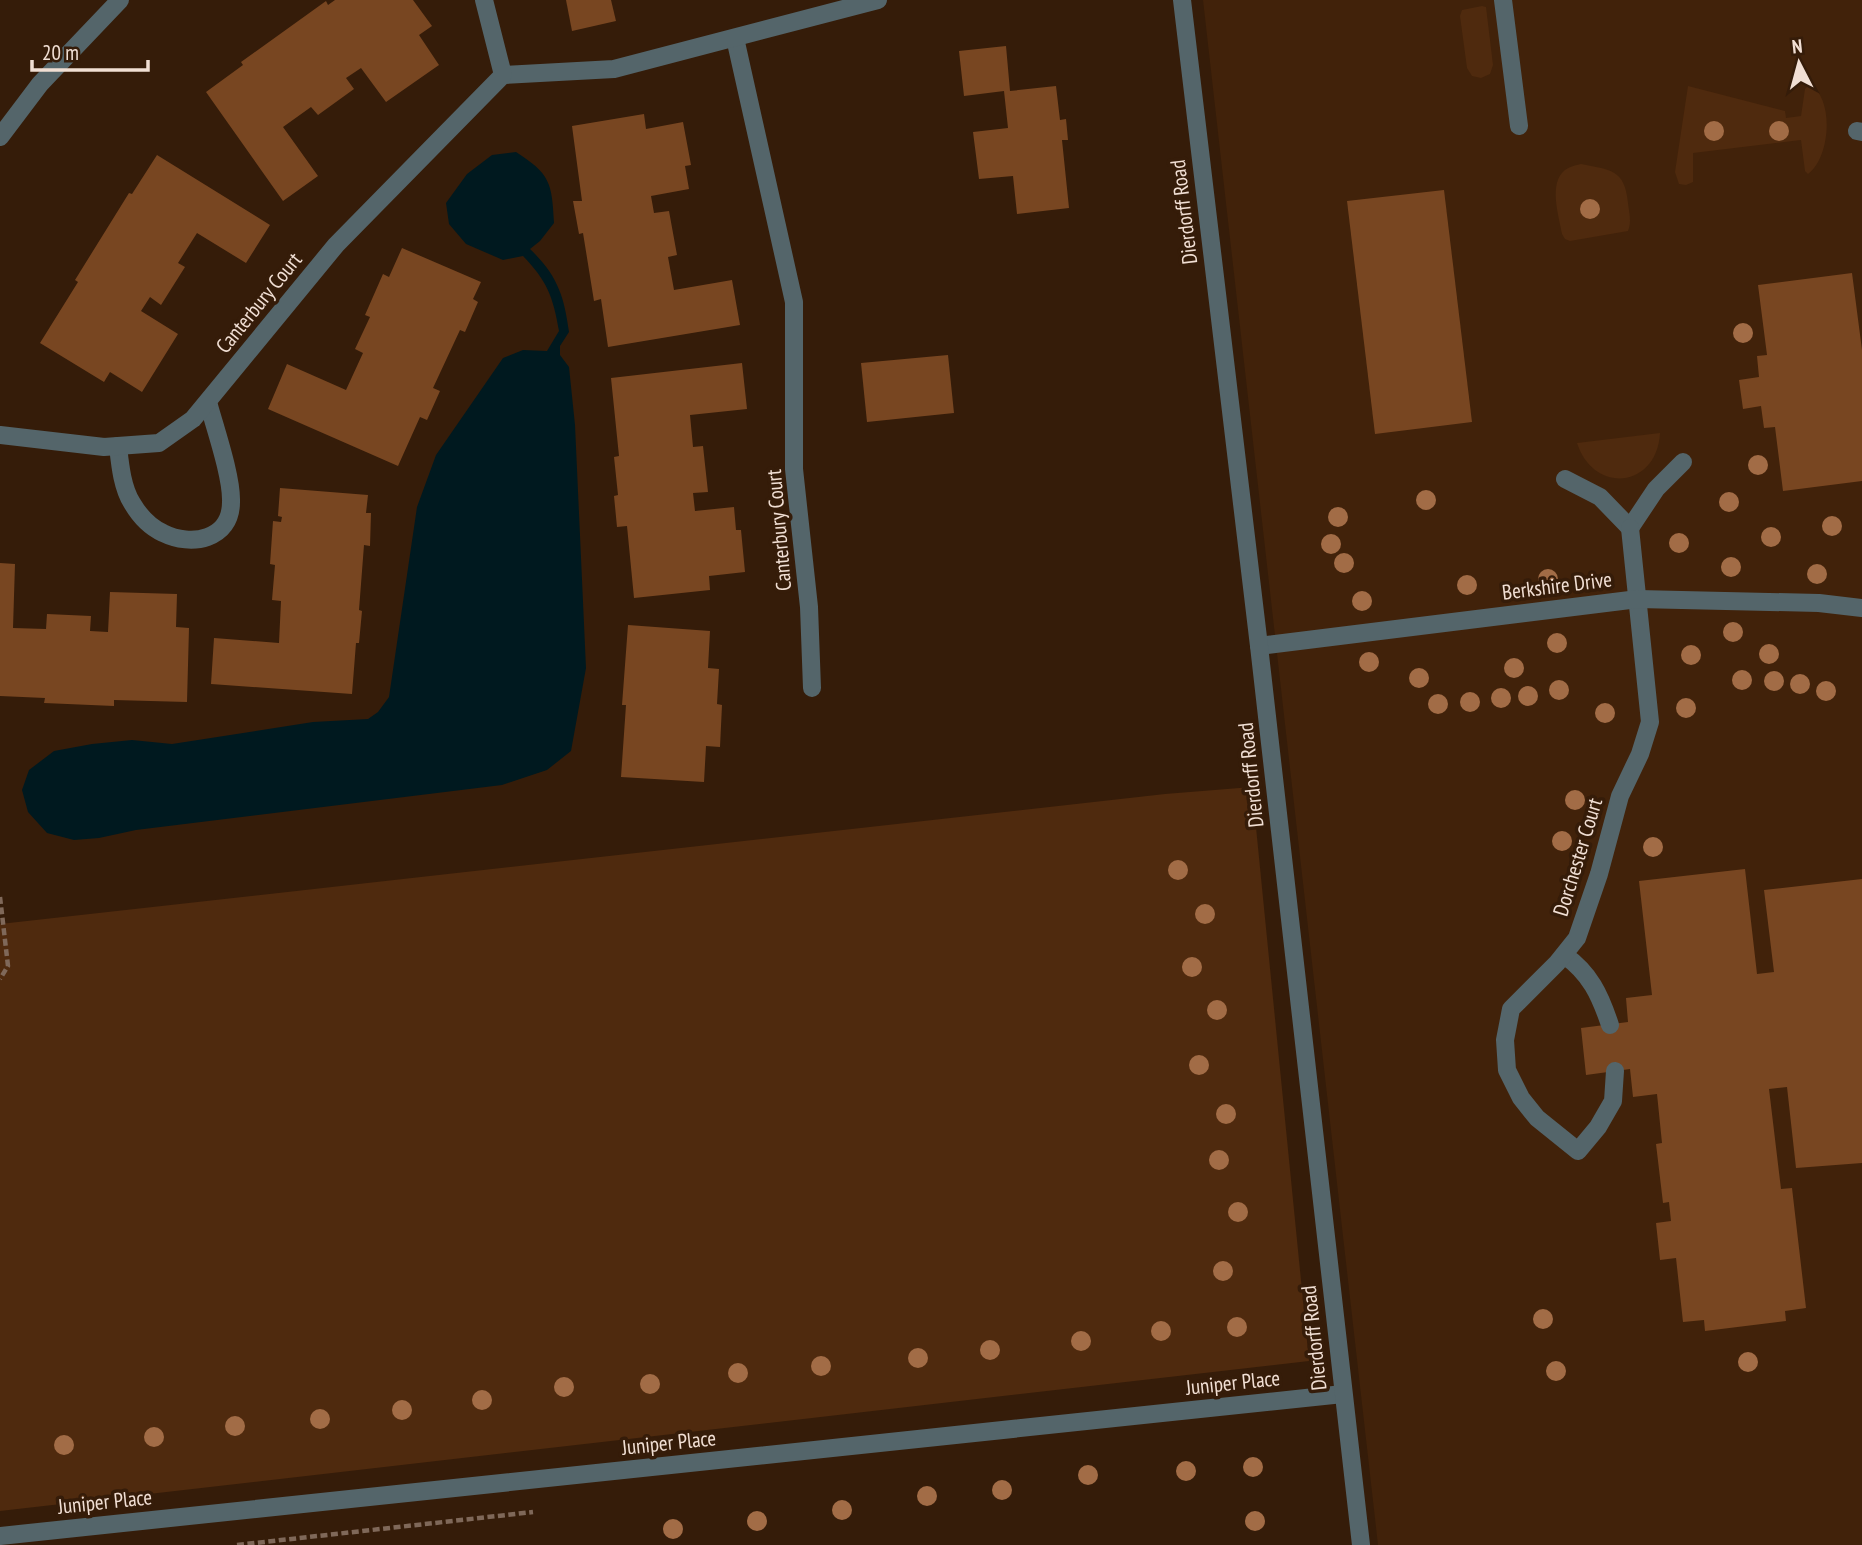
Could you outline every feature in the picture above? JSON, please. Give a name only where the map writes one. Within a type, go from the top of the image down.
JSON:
[{"type":"street","points":[[0,137],[40,84],[120,0]]},
{"type":"street","points":[[484,0],[503,75],[614,69],[878,0]]},
{"type":"street","name":"Dierdorff Road","points":[[1182,0],[1259,646],[1361,1545]]},
{"type":"street","points":[[1503,0],[1519,126]]},
{"type":"street","name":"Canterbury Court","points":[[735,38],[794,302],[794,469],[809,607],[812,688]]},
{"type":"street","name":"Canterbury Court","points":[[0,435],[104,447],[159,443],[193,419],[336,245],[503,75]]},
{"type":"street","points":[[118,446],[121,471],[131,502],[148,524],[164,534],[190,540],[208,539],[222,530],[231,503],[208,402]]},
{"type":"street","points":[[1565,479],[1600,497],[1630,528],[1656,489],[1683,462]]},
{"type":"street","name":"Dorchester Court","points":[[1615,1071],[1613,1101],[1598,1127],[1578,1151],[1537,1118],[1521,1098],[1507,1070],[1505,1040],[1511,1009],[1577,938],[1599,874],[1620,796],[1640,754],[1650,722],[1630,528]]},
{"type":"street","name":"Berkshire Drive","points":[[1259,646],[1638,599],[1819,603],[1862,608]]},
{"type":"street","points":[[1564,955],[1580,966],[1591,979],[1602,1000],[1610,1025]]},
{"type":"street","name":"Juniper Place","points":[[0,1536],[1343,1394]]},
{"type":"path","points":[[0,897],[8,966],[0,979]]},
{"type":"shaded area","points":[[1203,0],[1862,0],[1862,1545],[1378,1545]]},
{"type":"shaded area","points":[[1486,7],[1493,65],[1490,74],[1481,78],[1472,76],[1467,68],[1460,16],[1462,10]]},
{"type":"shaded area","points":[[1810,84],[1823,103],[1827,129],[1821,155],[1808,174],[1805,171],[1801,140],[1693,153],[1693,182],[1679,184],[1675,172],[1688,86],[1785,111],[1786,118],[1801,116],[1805,89]]},
{"type":"shaded area","points":[[1581,164],[1608,170],[1619,177],[1626,192],[1630,217],[1628,231],[1570,241],[1565,239],[1557,209],[1557,183],[1565,170]]},
{"type":"shaded area","points":[[1660,433],[1656,451],[1648,465],[1637,474],[1624,478],[1610,477],[1597,471],[1585,460],[1577,443]]},
{"type":"shaded area","points":[[1252,787],[1309,1361],[0,1511],[0,924],[1165,794]]},
{"type":"water","points":[[516,152],[542,173],[550,188],[554,223],[530,249],[558,286],[569,332],[560,346],[560,355],[569,367],[575,425],[586,668],[571,751],[547,770],[502,785],[136,830],[99,838],[74,840],[47,833],[28,812],[22,790],[29,770],[54,751],[132,740],[172,744],[313,722],[368,719],[378,712],[389,697],[417,507],[436,455],[503,358],[523,350],[547,351],[559,331],[548,290],[523,256],[503,260],[466,244],[449,224],[446,203],[467,174],[492,155]]},
{"type":"building","points":[[335,0],[413,0],[432,26],[419,35],[439,65],[386,102],[361,68],[346,78],[354,89],[318,115],[311,107],[283,127],[318,176],[283,201],[206,92],[243,65],[241,62],[326,1],[328,5]]},
{"type":"building","points":[[566,0],[611,0],[616,21],[572,31]]},
{"type":"building","points":[[1006,46],[1010,91],[1056,86],[1060,120],[1066,119],[1068,140],[1062,140],[1069,208],[1017,214],[1013,176],[979,179],[973,132],[1008,128],[1004,91],[964,96],[959,51]]},
{"type":"building","points":[[644,114],[646,129],[683,122],[691,165],[685,166],[689,189],[651,196],[654,213],[669,211],[677,255],[668,257],[674,290],[732,280],[740,325],[608,347],[601,299],[594,301],[583,233],[579,234],[573,201],[582,201],[572,126]]},
{"type":"building","points":[[157,155],[270,225],[246,263],[197,233],[178,263],[185,267],[161,305],[150,297],[141,311],[178,334],[142,392],[110,372],[104,382],[40,343],[129,193],[132,194]]},
{"type":"building","points":[[1444,190],[1472,422],[1375,434],[1347,201]]},
{"type":"building","points":[[402,248],[481,282],[473,299],[478,302],[465,332],[460,330],[433,388],[440,391],[427,420],[420,417],[398,466],[268,409],[287,364],[346,390],[363,353],[355,349],[370,317],[365,315],[383,274],[389,277]]},
{"type":"building","points":[[1852,273],[1862,350],[1862,481],[1783,491],[1775,427],[1764,428],[1761,406],[1743,409],[1739,380],[1759,377],[1757,356],[1767,355],[1758,285]]},
{"type":"building","points":[[948,355],[954,413],[867,422],[861,363]]},
{"type":"building","points":[[742,363],[747,409],[690,415],[693,447],[703,446],[708,492],[693,493],[695,511],[734,507],[736,530],[741,530],[745,572],[709,576],[710,590],[634,598],[627,526],[617,527],[614,496],[618,495],[614,457],[619,456],[611,378]]},
{"type":"building","points":[[280,488],[368,495],[366,513],[371,513],[370,546],[364,545],[359,610],[362,611],[359,643],[356,643],[352,694],[211,684],[214,638],[279,643],[281,601],[272,600],[275,565],[270,564],[273,521],[281,522],[282,517],[278,516]]},
{"type":"building","points":[[0,563],[15,564],[13,628],[46,629],[47,614],[91,616],[90,631],[108,632],[110,592],[177,594],[176,627],[189,628],[187,702],[114,700],[114,706],[44,703],[45,698],[0,696]]},
{"type":"building","points":[[628,625],[710,631],[708,668],[719,669],[717,704],[722,705],[720,747],[706,746],[704,782],[621,777],[626,705],[622,705]]},
{"type":"building","points":[[1745,869],[1757,974],[1774,972],[1764,890],[1862,879],[1862,1163],[1796,1168],[1787,1087],[1769,1089],[1781,1189],[1792,1188],[1806,1308],[1785,1311],[1786,1321],[1705,1331],[1704,1320],[1683,1322],[1676,1258],[1660,1260],[1656,1223],[1671,1221],[1669,1202],[1663,1203],[1656,1144],[1662,1143],[1657,1094],[1633,1097],[1630,1069],[1586,1075],[1581,1028],[1628,1022],[1626,998],[1652,995],[1639,881]]}]
